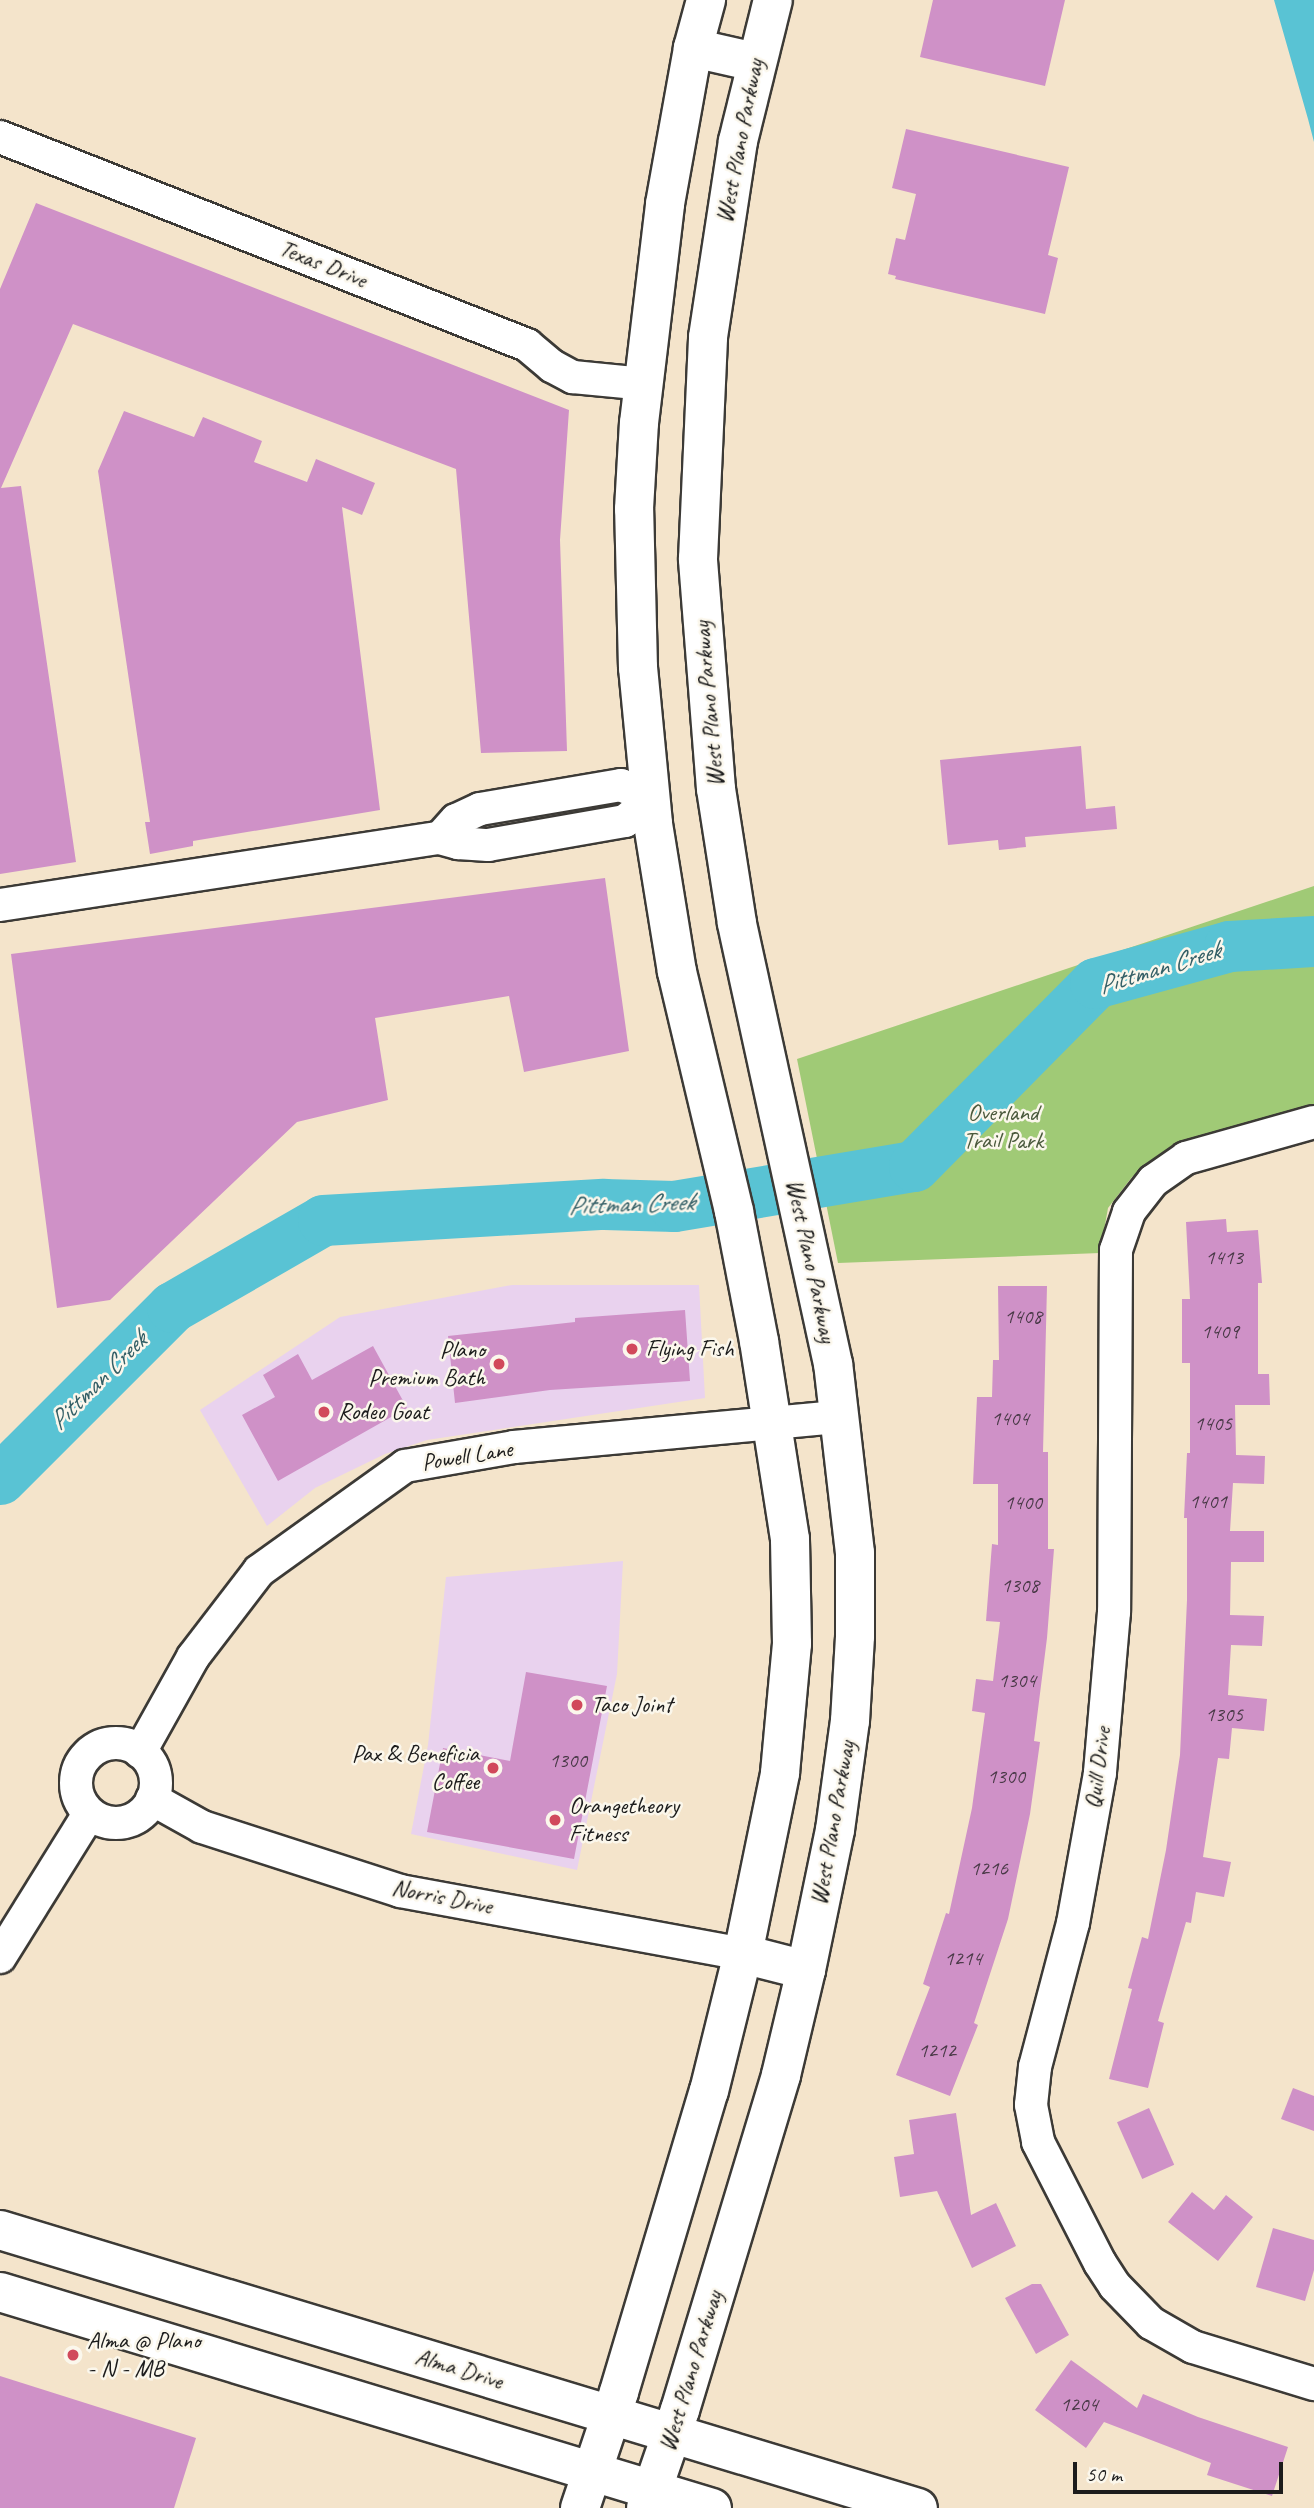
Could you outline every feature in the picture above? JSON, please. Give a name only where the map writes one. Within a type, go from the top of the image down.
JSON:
[{"type":"main road","points":[[580,2508],[612,2416],[709,2091],[743,1954],[779,1773],[792,1644],[790,1539],[742,1253],[677,972],[651,799],[638,668],[635,522],[644,384],[665,204],[693,48],[706,0]]},
{"type":"main road","name":"West Plano Parkway","points":[[649,2499],[672,2434],[781,2075],[835,1830],[850,1721],[855,1553],[833,1364],[737,923],[716,789],[705,677],[698,559],[708,337],[724,213],[755,62],[773,0]]},
{"type":"main road","points":[[693,48],[755,62]]},
{"type":"main road","points":[[665,204],[724,213]]},
{"type":"main road","points":[[743,1954],[806,1970]]},
{"type":"main road","name":"Alma Drive","points":[[0,2230],[918,2508]]},
{"type":"main road","points":[[0,2292],[593,2473],[649,2499],[712,2508]]},
{"type":"street","name":"Texas Drive","points":[[1,140],[527,345],[551,366],[573,377],[644,384]]},
{"type":"street","points":[[0,905],[440,838],[458,843],[488,845],[625,821],[651,799]]},
{"type":"street","name":"Quill Drive","points":[[1314,1122],[1186,1158],[1153,1181],[1129,1213],[1116,1250],[1114,1612],[1100,1773],[1073,1923],[1035,2067],[1031,2105],[1038,2142],[1100,2263],[1115,2286],[1152,2323],[1193,2347],[1314,2384]]},
{"type":"street","name":"Powell Lane","points":[[140,1752],[193,1657],[259,1571],[405,1466],[514,1447],[840,1418]]},
{"type":"street","points":[[115,1743],[140,1752],[154,1773],[152,1799],[137,1817],[125,1822],[113,1823],[89,1814],[76,1790],[81,1764],[90,1753],[115,1743]]},
{"type":"street","name":"Norris Drive","points":[[152,1799],[202,1828],[400,1891],[743,1954]]},
{"type":"street","points":[[2,1948],[89,1814]]},
{"type":"shaded area","points":[[512,1285],[699,1285],[705,1398],[427,1440],[385,1454],[315,1488],[267,1526],[200,1410],[340,1317]]},
{"type":"shaded area","points":[[623,1561],[617,1674],[577,1870],[411,1834],[428,1745],[446,1577]]},
{"type":"green space","name":"Overland Trail Park","points":[[1314,886],[1314,1122],[1165,1154],[1132,1177],[1108,1208],[1100,1253],[838,1263],[797,1059]]},
{"type":"water","points":[[1274,0],[1314,0],[1314,142],[1308,119]]},
{"type":"building","points":[[933,0],[1065,0],[1045,86],[920,57]]},
{"type":"building","points":[[906,129],[1069,167],[1048,255],[1058,258],[1045,314],[895,279],[896,276],[888,274],[896,238],[905,240],[916,194],[892,188]]},
{"type":"building","points":[[36,203],[569,410],[560,540],[567,751],[481,753],[456,469],[73,324],[1,488],[21,486],[76,862],[0,874],[0,289]]},
{"type":"building","points":[[124,411],[194,437],[203,417],[262,441],[254,462],[307,482],[316,459],[375,483],[362,515],[342,507],[380,810],[193,841],[193,846],[150,854],[145,822],[150,822],[98,471]]},
{"type":"building","points":[[1081,746],[1086,809],[1115,806],[1117,829],[1025,837],[1026,847],[999,850],[998,840],[948,845],[940,760]]},
{"type":"building","points":[[605,878],[629,1051],[524,1072],[509,996],[375,1018],[388,1100],[297,1122],[110,1300],[57,1308],[11,954]]},
{"type":"building","points":[[1226,1219],[1227,1232],[1258,1230],[1262,1283],[1258,1283],[1258,1374],[1269,1374],[1270,1405],[1235,1405],[1236,1455],[1265,1456],[1264,1484],[1233,1483],[1230,1531],[1264,1531],[1264,1562],[1231,1562],[1230,1615],[1264,1616],[1262,1646],[1231,1645],[1228,1695],[1267,1699],[1264,1731],[1232,1728],[1229,1759],[1218,1758],[1203,1857],[1231,1862],[1224,1897],[1196,1892],[1191,1923],[1186,1922],[1158,2021],[1164,2023],[1148,2088],[1109,2079],[1142,1937],[1148,1939],[1166,1850],[1180,1755],[1187,1600],[1187,1518],[1184,1518],[1187,1453],[1190,1453],[1190,1363],[1182,1363],[1182,1299],[1190,1299],[1186,1222]]},
{"type":"building","points":[[998,1286],[1047,1286],[1043,1452],[1048,1452],[1048,1549],[1054,1549],[1047,1638],[1034,1741],[1040,1742],[1030,1814],[1008,1919],[974,2023],[978,2025],[950,2096],[896,2075],[930,1987],[923,1984],[946,1913],[949,1914],[972,1808],[985,1713],[972,1711],[976,1679],[993,1681],[1000,1622],[986,1621],[992,1544],[998,1545],[998,1484],[973,1484],[977,1397],[992,1397],[993,1360],[999,1360]]},
{"type":"building","points":[[685,1310],[690,1381],[550,1390],[455,1403],[448,1336],[575,1322],[575,1318]]},
{"type":"building","name":"Rodeo Goat","points":[[373,1346],[407,1408],[278,1481],[242,1415],[275,1397],[263,1375],[298,1354],[312,1380]]},
{"type":"building","points":[[526,1672],[607,1686],[574,1859],[427,1832],[443,1748],[510,1761]]},
{"type":"building","points":[[1293,2088],[1314,2096],[1314,2131],[1281,2119]]},
{"type":"building","points":[[1149,2108],[1174,2165],[1142,2179],[1117,2122]]},
{"type":"building","points":[[956,2113],[971,2215],[996,2203],[1016,2246],[972,2268],[937,2191],[900,2197],[894,2157],[914,2154],[909,2120]]},
{"type":"building","points":[[1192,2192],[1214,2210],[1226,2195],[1253,2217],[1218,2261],[1168,2222]]},
{"type":"building","points":[[1273,2228],[1314,2240],[1314,2270],[1305,2301],[1256,2287]]},
{"type":"building","points":[[1032,2284],[1041,2284],[1069,2335],[1036,2354],[1005,2298]]},
{"type":"building","points":[[1071,2360],[1137,2408],[1143,2394],[1198,2417],[1288,2447],[1272,2496],[1207,2475],[1211,2463],[1104,2422],[1086,2448],[1035,2410]]},
{"type":"building","points":[[0,2376],[196,2438],[174,2508],[0,2508]]},
{"type":"waterway","name":"Pittman Creek","points":[[0,1479],[172,1307],[323,1220],[604,1204],[674,1206],[914,1166],[1095,983],[1229,946],[1314,941]]},
{"type":"place","name":"Flying Fish","points":[[632,1349]]},
{"type":"place","name":"Plano Premium Bath","points":[[499,1364]]},
{"type":"place","name":"Rodeo Goat","points":[[324,1412]]},
{"type":"place","name":"Taco Joint","points":[[577,1705]]},
{"type":"place","name":"Pax & Beneficia Coffee","points":[[493,1768]]},
{"type":"place","name":"Orangetheory Fitness","points":[[555,1820]]},
{"type":"place","name":"Alma @ Plano - N - MB","points":[[73,2355]]}]
